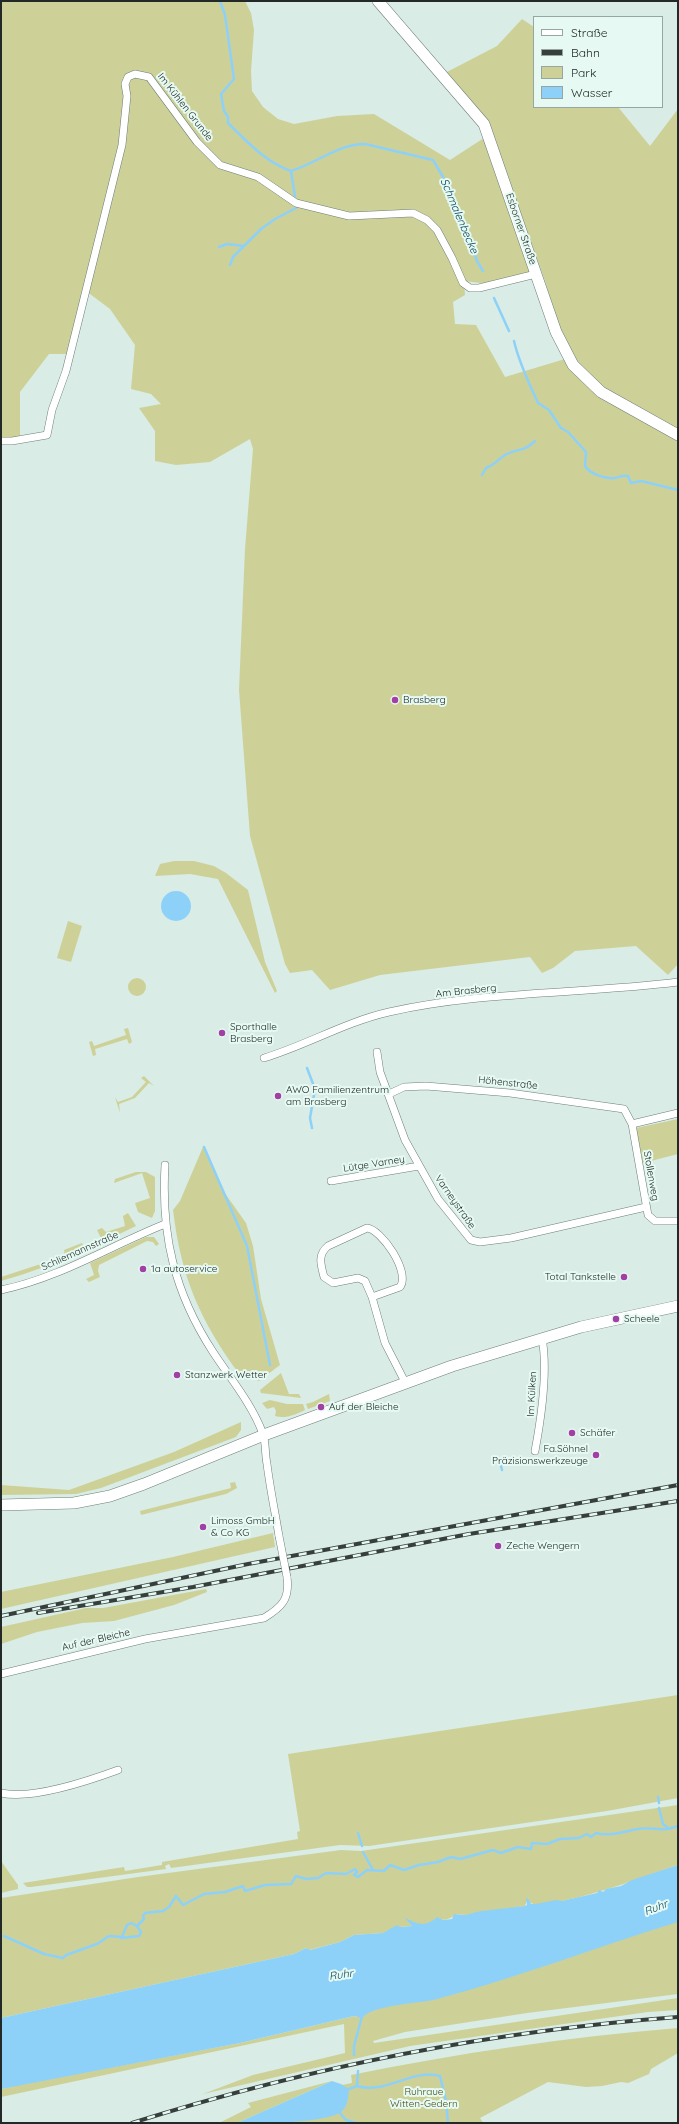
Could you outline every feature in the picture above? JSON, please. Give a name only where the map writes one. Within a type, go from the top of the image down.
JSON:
[{"type":"main road","name":"Esborner Straße","points":[[378,1],[484,124],[562,347],[580,372],[593,385],[613,400],[678,435]]},
{"type":"main road","points":[[1,1505],[74,1503],[110,1496],[404,1382],[485,1355],[580,1327],[678,1306]]},
{"type":"street","name":"Im Kühlen Grunde","points":[[1,441],[12,441],[47,435],[52,410],[66,372],[122,145],[127,96],[125,84],[128,77],[135,74],[149,77],[196,142],[220,165],[258,177],[296,203],[350,216],[413,213],[427,220],[437,230],[463,283],[470,288],[479,288],[536,274]]},
{"type":"street","name":"Am Brasberg","points":[[264,1058],[336,1028],[388,1012],[425,1005],[507,997],[632,988],[678,982]]},
{"type":"street","name":"Varneystraße","points":[[377,1052],[380,1072],[405,1140],[438,1198],[466,1236],[471,1240],[476,1242],[511,1238],[646,1207]]},
{"type":"street","name":"Höhenstraße","points":[[389,1094],[404,1087],[426,1086],[510,1093],[618,1106],[626,1110]]},
{"type":"street","name":"Stollenweg","points":[[626,1110],[632,1124],[648,1215],[655,1221],[678,1221]]},
{"type":"street","points":[[632,1124],[678,1114]]},
{"type":"street","points":[[164,1165],[165,1224],[169,1251],[186,1304],[203,1337],[244,1397],[264,1435]]},
{"type":"street","name":"Lütge Varney","points":[[332,1181],[419,1166]]},
{"type":"street","name":"Schliemannstraße","points":[[1,1290],[35,1281],[69,1268],[165,1224]]},
{"type":"street","points":[[372,1297],[398,1288],[403,1284],[404,1277],[399,1262],[376,1232],[367,1228],[328,1246],[323,1251],[320,1259],[326,1280],[334,1283],[361,1278],[367,1283],[385,1343],[404,1382]]},
{"type":"street","name":"Im Külken","points":[[535,1451],[540,1423],[544,1358],[542,1338]]},
{"type":"street","name":"Auf der Bleiche","points":[[1,1674],[144,1639],[264,1618],[279,1607],[288,1596],[287,1577],[269,1479],[264,1435]]},
{"type":"street","points":[[1,1793],[18,1795],[31,1794],[93,1779],[118,1770]]},
{"type":"green space","points":[[1,1],[245,1],[251,13],[254,30],[251,71],[252,91],[263,107],[278,119],[294,124],[337,116],[374,114],[450,160],[487,136],[533,273],[489,284],[464,281],[465,295],[453,302],[455,324],[476,325],[505,377],[565,359],[591,389],[678,439],[678,964],[668,975],[636,946],[575,951],[553,968],[542,973],[530,957],[380,975],[330,990],[312,970],[290,973],[285,964],[250,836],[239,690],[245,549],[253,449],[250,439],[210,462],[176,465],[155,461],[155,431],[139,408],[161,404],[151,394],[131,389],[135,345],[110,309],[86,291],[67,354],[49,354],[20,392],[20,439],[1,440]]},
{"type":"green space","points":[[522,19],[533,26],[533,108],[619,108],[650,146],[678,109],[678,431],[606,390],[573,357],[560,334],[546,284],[492,132],[445,73],[497,46]]},
{"type":"green space","points":[[174,861],[194,861],[214,866],[226,873],[248,890],[265,962],[277,991],[275,993],[218,879],[190,874],[155,876],[160,864]]},
{"type":"green space","points":[[68,921],[82,926],[71,962],[57,958]]},
{"type":"green space","points":[[137,978],[143,981],[146,987],[143,993],[137,996],[131,993],[128,987],[131,981]]},
{"type":"green space","points":[[128,1028],[132,1042],[129,1044],[127,1039],[95,1049],[96,1055],[93,1056],[89,1042],[92,1041],[94,1046],[126,1035],[124,1029]]},
{"type":"green space","points":[[144,1076],[154,1086],[149,1083],[135,1098],[119,1104],[120,1113],[115,1097],[118,1102],[132,1097],[146,1082],[141,1078]]},
{"type":"green space","points":[[678,1119],[678,1154],[643,1163],[636,1128]]},
{"type":"green space","points":[[203,1147],[224,1192],[246,1223],[253,1246],[261,1299],[280,1365],[259,1381],[243,1374],[240,1375],[214,1336],[194,1297],[181,1256],[173,1210],[180,1201]]},
{"type":"green space","points":[[136,1172],[146,1172],[155,1177],[155,1211],[152,1218],[138,1212],[135,1203],[150,1198],[142,1173],[114,1183],[115,1179]]},
{"type":"green space","points":[[128,1213],[136,1226],[103,1242],[97,1230],[102,1228],[106,1232],[125,1226],[123,1216]]},
{"type":"green space","points":[[146,1237],[154,1237],[159,1244],[156,1246],[153,1242],[147,1241],[99,1265],[98,1271],[100,1277],[89,1282],[86,1279],[94,1275],[90,1263]]},
{"type":"green space","points":[[82,1243],[85,1249],[75,1254],[33,1271],[1,1281],[1,1277],[65,1256],[64,1250]]},
{"type":"green space","points":[[281,1373],[289,1394],[299,1394],[301,1398],[261,1393],[260,1390]]},
{"type":"green space","points":[[329,1394],[330,1401],[308,1409],[306,1404]]},
{"type":"green space","points":[[270,1400],[287,1404],[303,1404],[305,1410],[286,1417],[275,1416],[276,1411],[274,1407],[267,1409],[262,1403]]},
{"type":"green space","points":[[241,1422],[241,1430],[236,1437],[101,1488],[76,1494],[1,1495],[1,1485],[69,1490],[174,1452]]},
{"type":"green space","points":[[235,1482],[237,1488],[226,1494],[141,1515],[140,1511],[231,1488],[230,1483]]},
{"type":"green space","points":[[273,1533],[275,1547],[1,1609],[1,1592],[173,1557]]},
{"type":"green space","points":[[206,1589],[207,1592],[174,1605],[114,1621],[82,1623],[37,1632],[1,1644],[1,1627],[86,1608],[103,1608]]},
{"type":"green space","points":[[678,1695],[678,1798],[607,1811],[369,1846],[340,1845],[171,1868],[169,1864],[165,1866],[166,1869],[31,1887],[27,1887],[23,1883],[124,1867],[125,1871],[162,1865],[162,1862],[298,1839],[297,1832],[300,1831],[288,1754]]},
{"type":"green space","points":[[678,1805],[678,1865],[606,1890],[577,1898],[540,1904],[532,1904],[529,1902],[528,1898],[525,1906],[465,1915],[457,1914],[445,1920],[437,1918],[425,1925],[416,1925],[408,1920],[412,1926],[399,1927],[383,1933],[354,1935],[340,1942],[309,1950],[306,1948],[294,1954],[1,2018],[1,1898],[138,1877],[341,1850],[361,1851]]},
{"type":"green space","points":[[1,1861],[18,1885],[18,1889],[1,1893]]},
{"type":"green space","points":[[678,1914],[678,1994],[527,2013],[405,2032],[373,2041],[374,2043],[678,1998],[678,2010],[648,2012],[410,2046],[203,2094],[253,2075],[345,2053],[344,2024],[1,2097],[1,2089],[18,2085],[240,2043],[354,2016],[357,2017],[362,2013]]},
{"type":"green space","name":"Ruhraue Witten-Gedern","points":[[678,2028],[678,2053],[651,2069],[649,2074],[628,2083],[621,2082],[602,2086],[586,2087],[548,2082],[480,2118],[483,2123],[244,2123],[317,2090],[352,2083],[351,2075],[473,2053],[555,2041]]},
{"type":"green space","points":[[332,2081],[237,2123],[219,2123],[251,2107],[248,2103]]},
{"type":"water","points":[[176,891],[187,895],[191,906],[187,917],[176,921],[165,917],[161,906],[165,895]]},
{"type":"water","name":"Ruhr","points":[[678,1865],[678,1922],[648,1932],[498,1981],[429,2001],[386,2007],[368,2013],[362,2018],[354,2016],[240,2043],[1,2089],[1,2018],[294,1954],[306,1948],[310,1950],[340,1942],[354,1935],[383,1933],[397,1925],[400,1927],[412,1926],[404,1917],[413,1922],[424,1924],[437,1917],[443,1920],[452,1919],[454,1914],[465,1915],[481,1911],[525,1906],[527,1905],[526,1899],[528,1898],[531,1904],[536,1904],[556,1900],[562,1901],[597,1893],[599,1890],[603,1892],[606,1889],[621,1886],[632,1880]]},
{"type":"water","points":[[332,2081],[349,2089],[348,2099],[343,2110],[332,2116],[306,2121],[237,2123]]},
{"type":"waterway","name":"Schmalenbecke","points":[[220,1],[225,15],[234,79],[221,94],[224,111],[228,117],[228,123],[265,157],[291,171],[301,168],[337,150],[365,144],[433,160],[446,182],[449,195],[461,222],[466,227],[477,261],[483,271]]},
{"type":"waterway","points":[[291,171],[295,197]]},
{"type":"waterway","points":[[219,247],[227,244],[244,246],[261,229],[275,219],[296,208]]},
{"type":"waterway","points":[[230,265],[233,257],[244,246]]},
{"type":"waterway","name":"Schmalenbecke","points":[[494,298],[509,331]]},
{"type":"waterway","name":"Schmalenbecke","points":[[514,341],[521,365],[538,403],[549,410],[561,428],[568,432],[586,452],[585,466],[587,469],[602,477],[615,478],[628,476],[631,483],[641,481],[678,490]]},
{"type":"waterway","points":[[482,475],[486,468],[504,456],[524,448],[535,441]]},
{"type":"waterway","points":[[307,1068],[315,1089],[310,1118],[312,1128]]},
{"type":"waterway","points":[[204,1147],[247,1246],[270,1365]]},
{"type":"waterway","points":[[501,1466],[502,1470]]},
{"type":"waterway","points":[[658,1797],[659,1803]]},
{"type":"waterway","points":[[659,1808],[663,1824],[668,1828]]},
{"type":"waterway","points":[[4,1936],[44,1954],[63,1958],[66,1955],[97,1944],[109,1936],[122,1937],[127,1925],[131,1923],[137,1926],[144,1919],[143,1916],[145,1913],[163,1911],[169,1907],[176,1896],[183,1905],[204,1894],[225,1892],[243,1886],[245,1891],[265,1885],[291,1884],[296,1876],[306,1879],[318,1878],[326,1873],[346,1874],[355,1869],[357,1872],[354,1875],[358,1877],[367,1870],[384,1871],[390,1865],[404,1870],[419,1865],[438,1862],[451,1857],[460,1859],[493,1850],[501,1853],[518,1847],[531,1849],[532,1843],[547,1844],[560,1839],[579,1838],[587,1834],[591,1837],[596,1833],[612,1834],[641,1828],[668,1829],[678,1826]]},
{"type":"waterway","points":[[358,1833],[362,1846]]},
{"type":"waterway","points":[[363,1852],[373,1870]]},
{"type":"waterway","points":[[121,1938],[139,1936],[141,1932],[137,1926]]},
{"type":"waterway","points":[[354,2055],[354,2046],[362,2016]]},
{"type":"waterway","points":[[349,2089],[357,2086],[358,2071]]},
{"type":"waterway","points":[[357,2086],[367,2088],[378,2087],[420,2075],[440,2076],[446,2101],[448,2123]]},
{"type":"waterway","points":[[340,2113],[346,2120],[356,2123]]},
{"type":"railway","points":[[1,1616],[248,1564],[678,1485]]},
{"type":"railway","points":[[38,1613],[193,1587],[469,1534],[678,1501]]},
{"type":"railway","points":[[132,2123],[266,2085],[402,2054],[539,2032],[608,2023],[678,2017]]},
{"type":"place","name":"Brasberg","points":[[395,700]]},
{"type":"place","name":"Sporthalle Brasberg","points":[[222,1033]]},
{"type":"place","name":"AWO Familienzentrum am Brasberg","points":[[278,1096]]},
{"type":"place","name":"1a autoservice","points":[[143,1269]]},
{"type":"place","name":"Total Tankstelle","points":[[624,1277]]},
{"type":"place","name":"Scheele","points":[[616,1319]]},
{"type":"place","name":"Stanzwerk Wetter","points":[[177,1375]]},
{"type":"place","name":"Auf der Bleiche","points":[[321,1407]]},
{"type":"place","name":"Schäfer","points":[[572,1433]]},
{"type":"place","name":"Fa.Söhnel Präzisionswerkzeuge","points":[[596,1455]]},
{"type":"place","name":"Limoss GmbH & Co KG","points":[[203,1527]]},
{"type":"place","name":"Zeche Wengern","points":[[498,1546]]}]
